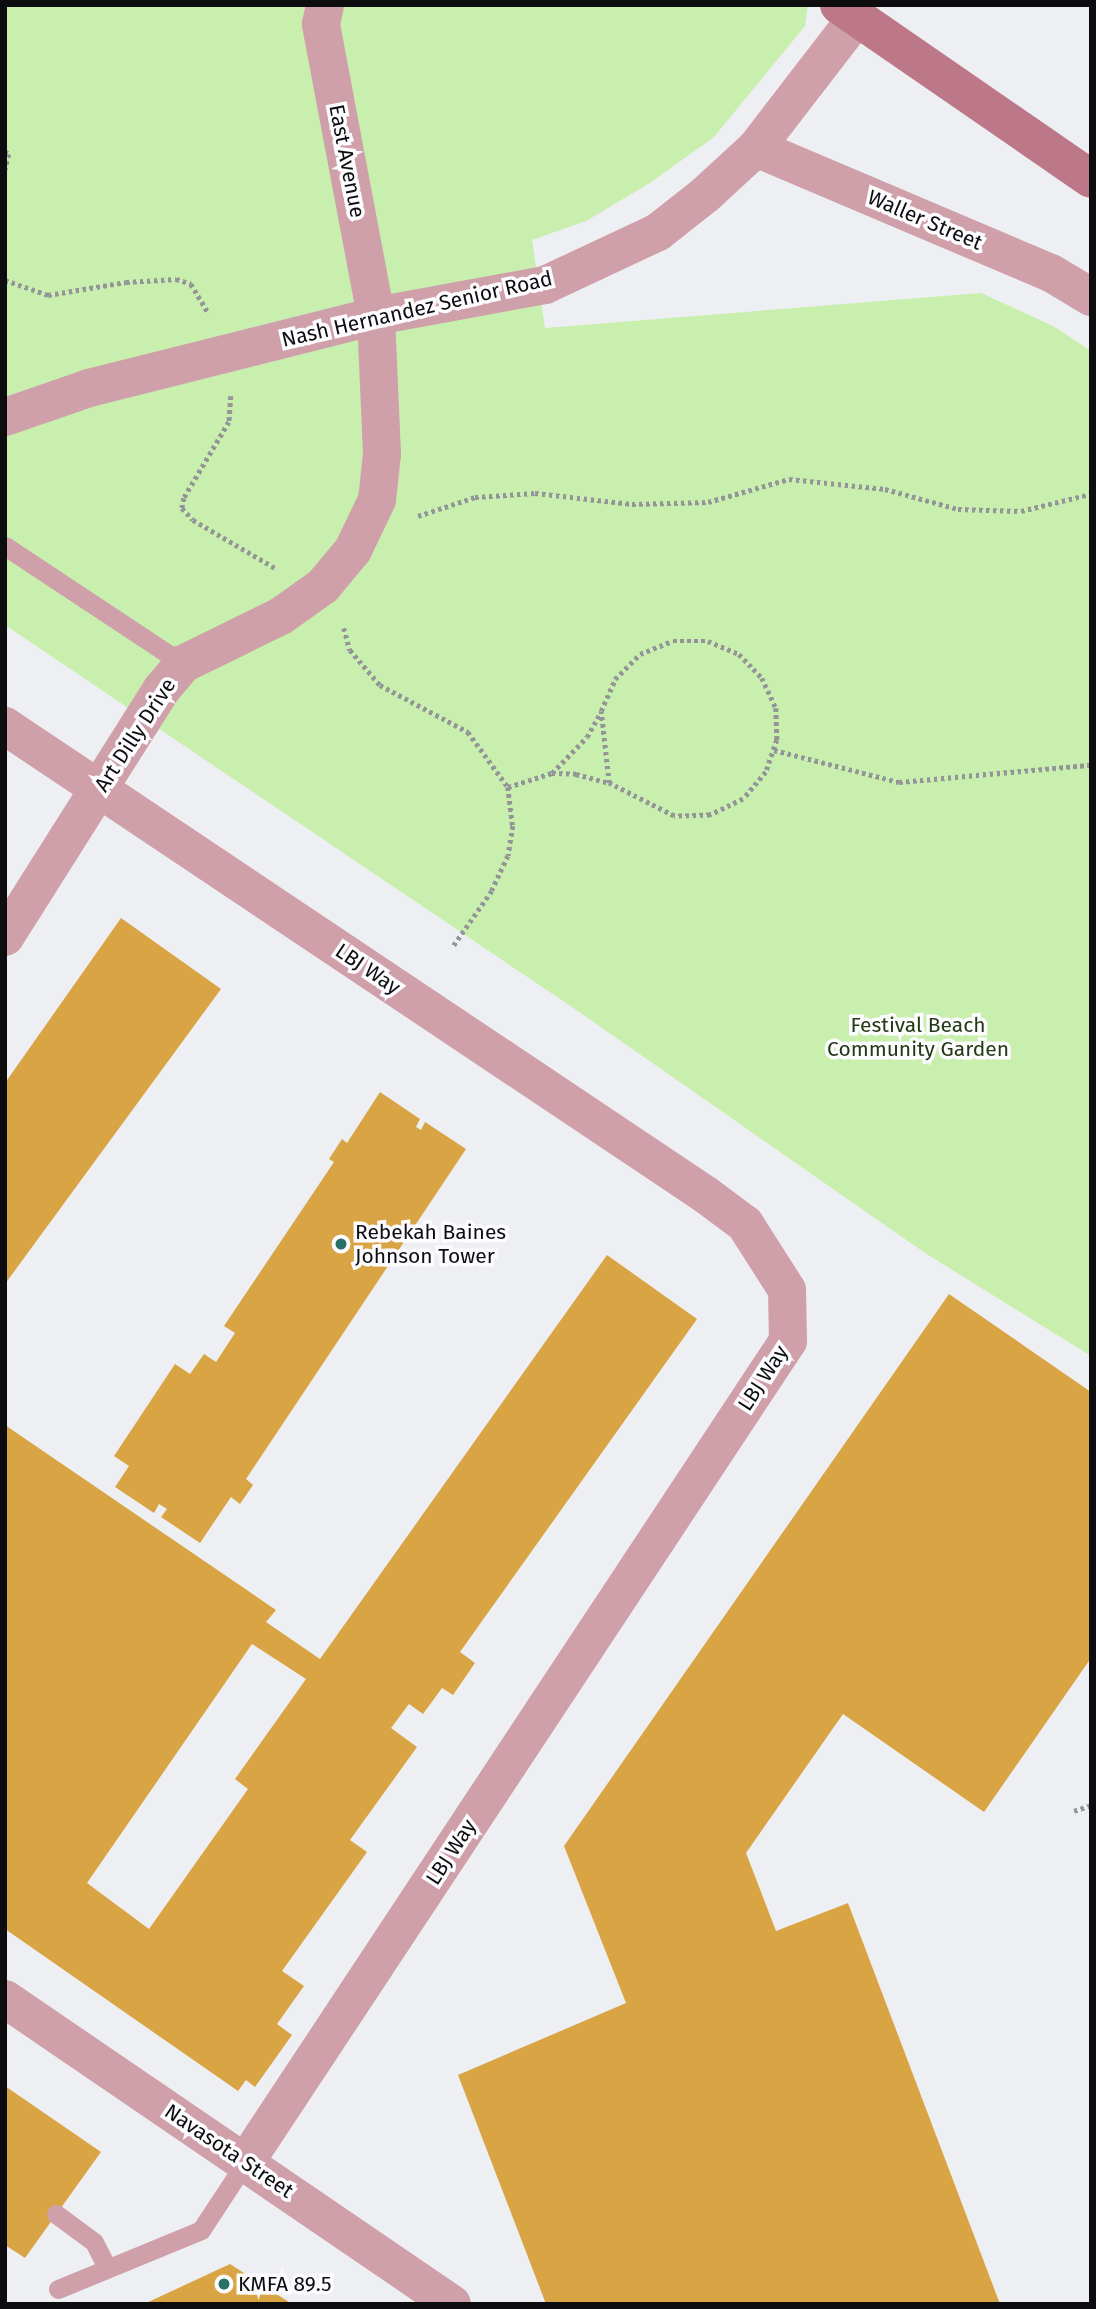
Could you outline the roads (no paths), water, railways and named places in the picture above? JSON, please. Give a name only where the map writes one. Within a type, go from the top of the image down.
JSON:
[{"type":"main road","points":[[847,12],[1091,179]]},
{"type":"street","name":"East Avenue","points":[[325,5],[321,24],[376,316]]},
{"type":"street","name":"Nash Hernandez Senior Road","points":[[5,417],[89,388],[376,316],[545,285],[658,232],[756,148],[847,12]]},
{"type":"street","name":"Waller Street","points":[[756,148],[1051,273],[1091,297]]},
{"type":"street","name":"Art Dilly Drive","points":[[5,937],[162,689],[183,664],[281,616],[323,586],[353,550],[377,500],[382,454],[376,316]]},
{"type":"street","name":"LBJ Way","points":[[5,726],[706,1195],[745,1224],[786,1290],[788,1341],[246,2163]]},
{"type":"street","name":"Navasota Street","points":[[5,1999],[452,2304]]},
{"type":"lane","points":[[5,546],[183,664]]},
{"type":"lane","points":[[58,2288],[201,2230],[246,2163]]},
{"type":"lane","points":[[56,2214],[94,2242],[107,2268]]},
{"type":"place","name":"Rebekah Baines Johnson Tower","points":[[341,1244]]},
{"type":"place","name":"KMFA 89.5","points":[[224,2284]]},
{"type":"park label","name":"Festival Beach Community Garden","points":[[918,1037]]}]
